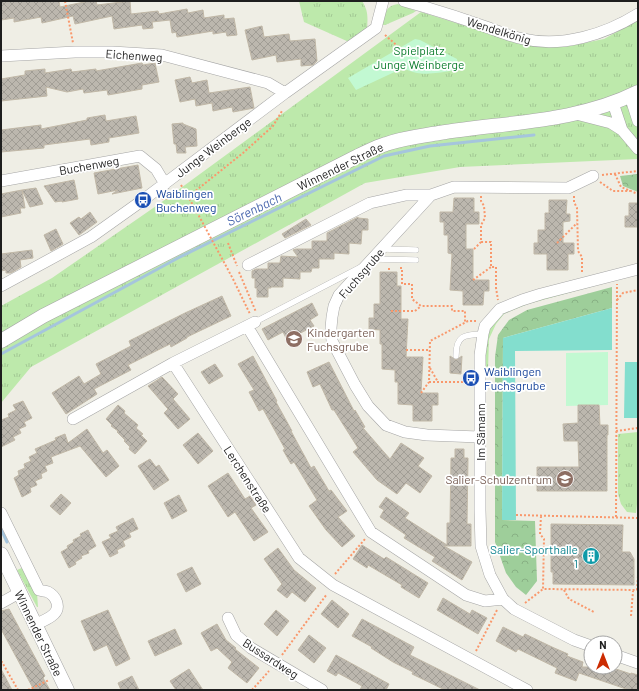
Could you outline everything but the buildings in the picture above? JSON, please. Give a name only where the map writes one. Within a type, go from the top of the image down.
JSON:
[{"type":"street","name":"Junge Weinberge","points":[[1,286],[91,237],[376,28],[383,1]]},
{"type":"street","name":"Wendelkönig","points":[[404,1],[524,40],[546,42],[584,38],[624,23],[638,14]]},
{"type":"street","name":"Eichenweg","points":[[1,56],[75,52],[112,52],[162,55],[268,83],[286,93]]},
{"type":"street","name":"Winnender Straße","points":[[1,341],[43,316],[358,156],[386,144],[451,131],[537,121],[574,114],[613,103],[634,94]]},
{"type":"street","points":[[634,94],[638,121]]},
{"type":"street","points":[[613,103],[622,130]]},
{"type":"street","points":[[574,114],[606,121],[622,130],[638,149]]},
{"type":"street","name":"Buchenweg","points":[[1,181],[140,156],[156,169],[164,184]]},
{"type":"street","name":"Fuchsgrube","points":[[248,265],[370,203],[406,195],[431,195],[454,187],[568,188],[593,176]]},
{"type":"street","name":"Fuchsgrube","points":[[431,195],[340,296],[334,306],[331,328],[332,341],[368,406],[386,425],[405,432],[427,435],[479,437]]},
{"type":"street","name":"Im Sämann","points":[[583,643],[514,609],[503,599],[490,574],[481,546],[479,437],[480,355],[483,334],[489,321],[500,310],[522,300],[638,269]]},
{"type":"street","points":[[73,420],[173,363],[253,322],[371,532],[466,596],[485,601],[503,599]]},
{"type":"street","name":"Lerchenstraße","points":[[173,363],[299,558],[333,585],[527,690]]},
{"type":"street","points":[[1,512],[39,590],[48,592],[54,596],[58,604],[57,611],[54,615],[34,625]]},
{"type":"street","name":"Winnender Straße","points":[[1,554],[34,625],[67,690]]},
{"type":"street","points":[[1,603],[19,593]]},
{"type":"street","name":"Bussardweg","points":[[228,618],[236,635],[251,648],[322,690]]},
{"type":"street","points":[[623,658],[638,663]]},
{"type":"lane","points":[[382,249],[416,250]]},
{"type":"lane","points":[[253,322],[372,260],[416,260]]},
{"type":"lane","points":[[456,356],[456,345],[462,338],[470,334],[483,334]]},
{"type":"path","points":[[65,1],[75,52]]},
{"type":"path","points":[[385,35],[409,56]]},
{"type":"path","points":[[143,200],[188,197],[243,153],[273,126],[282,111]]},
{"type":"path","points":[[593,176],[638,171]]},
{"type":"path","points":[[615,174],[621,187],[638,194]]},
{"type":"path","points":[[593,176],[613,191],[630,191]]},
{"type":"path","points":[[180,184],[193,204],[233,279],[253,322]]},
{"type":"path","points":[[574,185],[574,202],[577,208],[578,251],[582,257],[583,283]]},
{"type":"path","points":[[474,249],[481,242],[481,225],[485,218],[484,206],[481,201],[482,187]]},
{"type":"path","points":[[557,243],[577,223]]},
{"type":"path","points":[[481,242],[491,242],[491,267]]},
{"type":"path","points":[[228,243],[253,322]]},
{"type":"path","points":[[473,280],[491,267],[496,267],[496,288],[500,310]]},
{"type":"path","points":[[402,268],[402,284],[412,284],[412,299],[421,306],[452,306],[452,310],[465,310],[465,322]]},
{"type":"path","points":[[616,517],[617,282]]},
{"type":"path","points":[[616,301],[623,293],[638,290]]},
{"type":"path","points":[[391,311],[415,311],[421,306]]},
{"type":"path","points":[[406,350],[430,350]]},
{"type":"path","points":[[430,368],[438,382]]},
{"type":"path","points":[[421,393],[429,382]]},
{"type":"path","points":[[616,431],[638,428]]},
{"type":"path","points":[[516,515],[638,518]]},
{"type":"path","points":[[541,516],[540,534],[544,539],[544,589]]},
{"type":"path","points":[[288,648],[333,585],[335,574],[371,532]]},
{"type":"path","points":[[525,603],[544,589],[638,590],[638,576]]},
{"type":"path","points":[[564,590],[569,599],[594,612]]},
{"type":"path","points":[[631,616],[633,590]]},
{"type":"path","points":[[471,660],[503,599]]},
{"type":"path","points":[[1,663],[2,662],[18,690]]},
{"type":"path","points":[[252,690],[271,668]]},
{"type":"path","points":[[28,690],[50,679]]},
{"type":"green space","points":[[299,1],[362,1],[367,14],[367,28],[349,42],[304,22]]},
{"type":"green space","points":[[398,4],[416,11],[382,25],[386,11],[390,7]]},
{"type":"green space","points":[[421,12],[524,44],[564,47],[604,39],[638,20],[638,159],[460,167],[365,183],[31,367],[1,403],[1,306],[52,278],[159,204]]},
{"type":"green space","name":"Spielplatz Junge Weinberge","points":[[415,39],[420,40],[457,59],[458,65],[456,70],[426,74],[401,69],[356,90],[348,78]]},
{"type":"green space","points":[[638,174],[638,192],[623,186],[620,176]]},
{"type":"green space","points":[[638,274],[528,304],[504,314],[496,324],[489,339],[488,370],[486,370],[487,338],[493,324],[499,317],[518,304]]},
{"type":"green space","points":[[612,287],[612,308],[503,338],[502,520],[535,521],[537,581],[526,595],[516,587],[506,573],[495,542],[495,357],[498,335],[509,320],[527,310]]},
{"type":"green space","points":[[608,352],[608,405],[566,406],[566,353]]},
{"type":"green space","points":[[638,432],[638,495],[636,513],[627,512],[621,504],[618,494],[618,434]]},
{"type":"green space","points":[[24,567],[37,593],[38,607],[17,570]]},
{"type":"shaded area","points":[[612,308],[612,350],[515,351],[516,520],[502,520],[503,338]]},
{"type":"shaded area","points":[[625,362],[638,362],[638,418],[624,418]]},
{"type":"waterway","name":"Sörenbach","points":[[1,354],[178,258],[384,156],[430,146],[534,135]]},
{"type":"waterway","name":"Sörenbach","points":[[1,529],[7,542]]},
{"type":"place","name":"Waiblingen Buchenweg","points":[[143,200]]},
{"type":"place","name":"Kindergarten Fuchsgrube","points":[[294,339]]},
{"type":"place","name":"Waiblingen Fuchsgrube","points":[[471,378]]},
{"type":"place","name":"Salier-Schulzentrum","points":[[565,479]]},
{"type":"place","name":"Salier-Sporthalle 1","points":[[591,556]]}]
